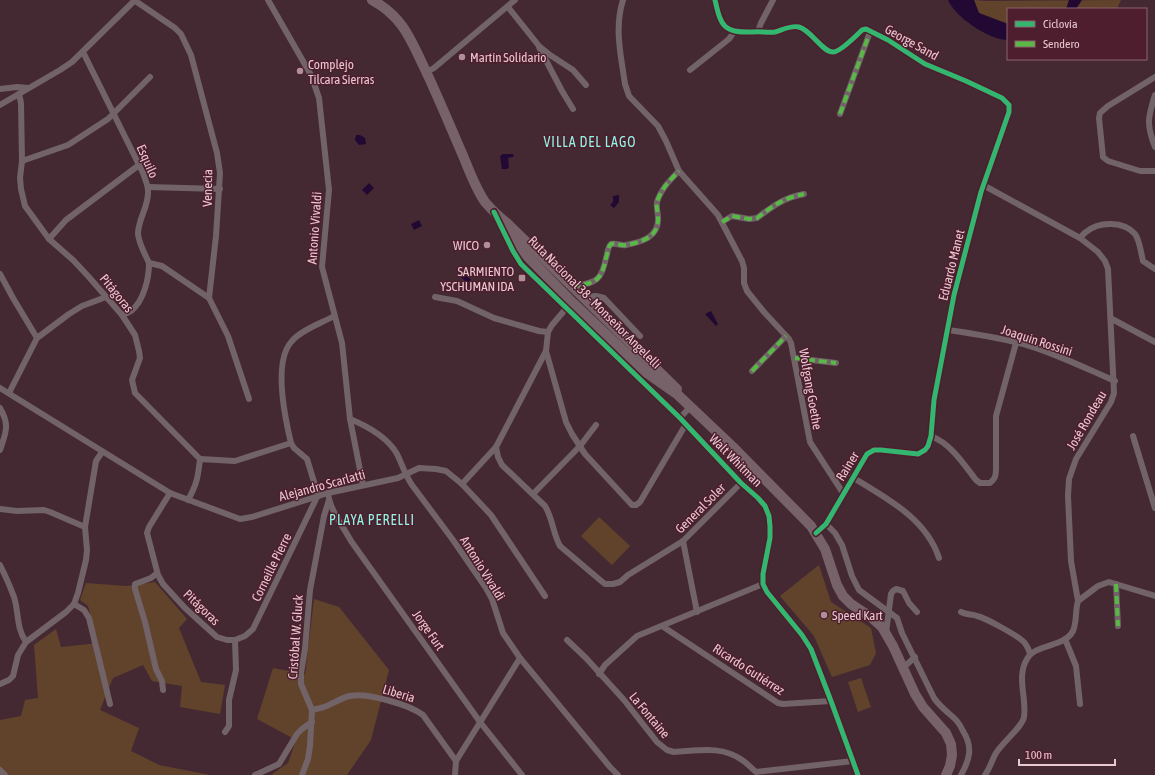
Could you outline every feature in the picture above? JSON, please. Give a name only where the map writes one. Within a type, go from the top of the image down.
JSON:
[{"type":"main road","name":"Ruta Nacional 38 - Monseñor Angelelli","points":[[372,0],[390,12],[403,26],[427,72],[474,182],[485,201],[527,256],[569,304],[648,374],[672,391],[690,407],[735,449],[816,532],[825,549],[843,596],[851,604],[878,622],[886,633],[915,694],[923,707],[940,725],[949,739],[952,755],[950,766],[946,775]]},
{"type":"main road","name":"Ruta Nacional 38 - Monseñor Angelelli","points":[[495,213],[640,352],[711,422],[735,449]]},
{"type":"main road","points":[[569,304],[575,293],[572,287]]},
{"type":"main road","points":[[569,304],[579,300],[584,302],[626,344],[640,352]]},
{"type":"street","points":[[0,105],[72,62],[135,0]]},
{"type":"street","name":"Venecia","points":[[135,0],[175,28],[185,40],[191,55],[217,153],[220,173],[220,189],[209,298]]},
{"type":"street","name":"Antonio Vivaldi","points":[[268,0],[311,75],[319,98],[329,190],[322,267],[342,343],[350,419],[364,485]]},
{"type":"street","points":[[427,72],[434,68],[515,0]]},
{"type":"street","name":"Wolfgang Goethe","points":[[623,0],[619,11],[618,27],[626,89],[632,100],[658,126],[679,172],[718,215],[742,262],[744,268],[744,283],[747,291],[791,343],[810,442],[843,493]]},
{"type":"street","points":[[690,70],[729,39],[734,32],[721,22],[715,0]]},
{"type":"street","points":[[758,31],[773,0]]},
{"type":"street","points":[[508,7],[539,46],[573,109]]},
{"type":"street","name":"George Sand","points":[[734,32],[770,32],[791,27],[798,27],[811,35],[827,51],[832,52],[839,50],[862,30],[866,29],[888,40],[925,64],[1002,98],[1009,105]]},
{"type":"street","points":[[840,114],[870,32]]},
{"type":"street","points":[[539,46],[573,70],[586,85]]},
{"type":"street","name":"Esquilo","points":[[83,52],[139,165],[148,187],[149,194],[139,226],[138,235],[149,264]]},
{"type":"street","points":[[22,161],[68,145],[114,114],[150,77]]},
{"type":"street","points":[[1155,77],[1108,106],[1100,113],[1099,118],[1105,159],[1136,170],[1155,172]]},
{"type":"street","points":[[0,89],[17,87],[29,88]]},
{"type":"street","name":"Pitágoras","points":[[19,94],[21,103],[22,161],[20,178],[25,206],[49,239],[73,260],[122,315],[135,335],[139,352],[140,358],[132,380],[135,393],[200,459]]},
{"type":"street","points":[[1155,95],[1148,121],[1155,147]]},
{"type":"street","name":"Eduardo Manet","points":[[931,436],[934,400],[954,295],[983,185],[1010,112],[1009,105]]},
{"type":"street","points":[[49,239],[66,220],[139,165]]},
{"type":"street","points":[[572,287],[594,282],[598,279],[604,266],[608,248],[611,244],[615,243],[622,246],[627,245],[649,238],[654,233],[658,224],[658,201],[666,184],[679,172]]},
{"type":"street","points":[[983,185],[1080,238],[1086,231],[1100,226],[1111,224],[1129,229],[1135,235],[1143,261],[1155,269]]},
{"type":"street","points":[[148,187],[220,189]]},
{"type":"street","points":[[722,222],[732,216],[753,219],[757,218],[780,201],[804,194]]},
{"type":"street","name":"José Rondeau","points":[[1066,639],[1074,630],[1078,601],[1071,561],[1068,496],[1070,479],[1076,459],[1111,402],[1114,393],[1115,381],[1108,269],[1105,261],[1098,252],[1080,238]]},
{"type":"street","points":[[122,315],[131,311],[142,296],[149,273],[149,264],[162,266],[209,298],[228,336],[249,399]]},
{"type":"street","points":[[0,274],[37,338]]},
{"type":"street","points":[[582,297],[596,296],[604,298],[640,336]]},
{"type":"street","points":[[9,393],[37,338],[82,306],[106,297]]},
{"type":"street","points":[[436,297],[457,301],[494,318],[540,332],[548,332]]},
{"type":"street","points":[[462,484],[496,447],[546,351],[548,332],[569,304]]},
{"type":"street","name":"Walt Whitman","points":[[569,304],[686,424],[741,483],[765,506],[769,516],[770,538],[763,574],[763,584]]},
{"type":"street","points":[[318,495],[307,459],[294,448],[291,443],[282,401],[282,379],[284,357],[287,347],[299,335],[334,316]]},
{"type":"street","points":[[1112,319],[1155,342]]},
{"type":"street","name":"Joaquin Rossini","points":[[948,330],[984,335],[1016,343],[1055,355],[1115,381]]},
{"type":"street","points":[[752,371],[786,336]]},
{"type":"street","points":[[931,436],[948,445],[976,480],[980,483],[990,483],[996,476],[996,416],[1016,343]]},
{"type":"street","points":[[546,351],[566,422],[572,434],[580,446],[632,504],[636,505],[640,502],[686,424]]},
{"type":"street","points":[[795,358],[836,363]]},
{"type":"street","name":"Alejandro Scarlatti","points":[[0,388],[170,493],[240,519],[246,519],[318,495],[398,478],[419,468],[446,471],[462,484],[491,515],[545,596]]},
{"type":"street","points":[[680,418],[690,407]]},
{"type":"street","points":[[0,408],[5,418],[7,427],[0,450]]},
{"type":"street","name":"Antonio Vivaldi","points":[[350,419],[383,438],[396,453],[406,475],[486,588],[492,599],[503,633],[520,658],[610,768],[618,775]]},
{"type":"street","points":[[496,447],[498,457],[502,465],[533,494],[580,446],[596,425]]},
{"type":"street","name":"Rainer","points":[[816,532],[826,524],[867,454],[881,450],[918,454],[925,450],[928,446],[931,436]]},
{"type":"street","points":[[1133,436],[1155,508]]},
{"type":"street","points":[[188,500],[196,485],[200,459],[235,461],[291,443]]},
{"type":"street","points":[[0,684],[9,680],[13,676],[18,655],[26,642],[66,612],[74,604],[86,560],[87,550],[85,527],[96,461],[102,452]]},
{"type":"street","points":[[852,478],[893,502],[912,518],[930,539],[939,558]]},
{"type":"street","name":"General Soler","points":[[533,494],[546,506],[560,546],[605,584],[613,584],[620,582],[628,575],[683,541],[741,483]]},
{"type":"street","name":"Pitágoras","points":[[170,493],[149,527],[147,533],[157,573],[163,584],[185,608],[217,637],[227,640],[235,640]]},
{"type":"street","name":"Jorge Furt","points":[[328,493],[329,500],[338,519],[351,540],[480,722],[522,775]]},
{"type":"street","name":"Corneille Pierre","points":[[235,640],[245,636],[253,629],[318,495]]},
{"type":"street","name":"Cristóbal W. Gluck","points":[[302,775],[308,760],[312,710],[301,684],[301,672],[305,649],[310,590],[324,516],[329,500]]},
{"type":"street","points":[[0,509],[16,511],[44,510],[85,527]]},
{"type":"street","points":[[826,524],[835,533],[842,545],[852,576],[859,590],[897,618],[902,633],[938,705],[958,722],[967,737],[970,746],[970,753],[967,764],[961,775]]},
{"type":"street","points":[[683,541],[697,612]]},
{"type":"street","points":[[0,565],[14,598],[19,628],[26,642]]},
{"type":"street","points":[[157,573],[151,578],[135,584],[135,589],[145,622],[156,669],[162,681],[163,690]]},
{"type":"street","points":[[1078,601],[1103,583],[1109,582],[1155,596]]},
{"type":"street","points":[[599,674],[605,665],[637,636],[763,584],[767,592],[807,642],[831,701],[858,775]]},
{"type":"street","points":[[1116,584],[1118,626]]},
{"type":"street","points":[[886,633],[891,594],[893,590],[900,589],[903,591],[917,612]]},
{"type":"street","points":[[74,604],[84,610],[89,618],[110,704]]},
{"type":"street","points":[[961,612],[983,618],[1018,638],[1028,647],[1030,654]]},
{"type":"street","name":"Ricardo Gutiérrez","points":[[662,626],[778,703],[831,701]]},
{"type":"street","points":[[986,775],[997,753],[1024,720],[1022,678],[1026,660],[1030,654],[1066,639],[1076,666],[1080,704]]},
{"type":"street","points":[[225,732],[229,726],[229,700],[236,670],[235,640]]},
{"type":"street","name":"La Fontaine","points":[[567,640],[586,658],[624,700],[657,742],[667,750],[674,752],[717,750],[727,752],[742,760],[756,774],[852,760]]},
{"type":"street","points":[[903,668],[915,657]]},
{"type":"street","points":[[455,775],[456,761],[520,658]]},
{"type":"street","name":"Liberia","points":[[312,710],[324,707],[342,698],[361,694],[417,710],[423,715],[456,761]]},
{"type":"street","points":[[255,775],[279,764],[297,734],[312,722]]},
{"type":"street","points":[[0,770],[5,775]]},
{"type":"shaded area","points":[[948,0],[974,0],[979,13],[1007,24],[1007,40],[1000,39],[983,32],[965,20],[952,7]]},
{"type":"shaded area","points":[[974,0],[1121,0],[1117,8],[1007,8],[1007,24],[979,13]]},
{"type":"shaded area","points":[[1069,0],[1082,0],[1077,8],[1066,8]]},
{"type":"shaded area","points":[[356,135],[360,135],[365,138],[366,144],[359,145],[355,140]]},
{"type":"shaded area","points":[[503,154],[514,155],[513,157],[508,158],[509,167],[507,169],[502,169],[500,156]]},
{"type":"shaded area","points":[[369,183],[374,188],[367,195],[362,190]]},
{"type":"shaded area","points":[[619,195],[619,202],[614,208],[610,205],[613,202],[613,196]]},
{"type":"shaded area","points":[[419,220],[422,226],[414,230],[411,224]]},
{"type":"shaded area","points":[[462,270],[471,280],[467,283],[458,274]]},
{"type":"shaded area","points":[[711,311],[718,324],[716,326],[705,314]]},
{"type":"shaded area","points":[[599,517],[630,546],[612,565],[581,536]]},
{"type":"shaded area","name":"Speed Kart","points":[[819,565],[831,602],[871,628],[876,653],[870,665],[832,677],[814,636],[780,596]]},
{"type":"shaded area","points":[[155,582],[187,619],[179,628],[201,682],[225,685],[220,714],[180,707],[182,686],[152,681],[143,665],[113,678],[100,710],[139,728],[131,751],[159,765],[210,775],[0,775],[0,720],[21,716],[25,700],[38,698],[34,645],[56,629],[61,647],[98,643],[88,606],[80,600],[86,583],[126,586]]},
{"type":"shaded area","points":[[314,599],[339,607],[389,670],[371,740],[347,775],[271,775],[288,763],[296,740],[257,719],[273,668],[305,674]]},
{"type":"shaded area","points":[[861,678],[871,707],[858,712],[848,682]]},
{"type":"marked path","points":[[840,114],[870,32]]},
{"type":"marked path","points":[[572,287],[592,282],[599,277],[611,244],[632,244],[648,238],[653,234],[658,224],[657,202],[659,197],[666,185],[679,171]]},
{"type":"marked path","points":[[722,222],[732,216],[749,219],[757,218],[784,200],[804,194]]},
{"type":"marked path","points":[[752,371],[786,336]]},
{"type":"marked path","points":[[795,358],[836,363]]},
{"type":"marked path","points":[[1116,584],[1118,626]]},
{"type":"cycle path","points":[[715,0],[719,17],[725,26],[730,29],[743,32],[775,32],[790,27],[799,27],[808,32],[825,49],[833,52],[844,47],[862,30],[866,29],[888,40],[925,64],[1002,98],[1009,105],[1009,112],[981,192],[954,295],[934,400],[931,436],[928,446],[925,450],[918,454],[881,450],[874,450],[867,454],[826,524],[816,533]]},
{"type":"cycle path","points":[[494,212],[521,264],[680,418],[741,483],[765,506],[769,516],[770,538],[763,574],[763,584],[767,592],[802,635],[811,649],[858,775]]},
{"type":"place","name":"Martín Solidario","points":[[462,57]]},
{"type":"place","name":"Complejo Tilcara Sierras","points":[[300,71]]},
{"type":"place","name":"WICO","points":[[487,245]]},
{"type":"place","name":"SARMIENTO YSCHUMAN IDA","points":[[522,278]]},
{"type":"place","name":"Speed Kart","points":[[824,615]]},
{"type":"district","name":"VILLA DEL LAGO","points":[[590,142]]},
{"type":"district","name":"PLAYA PERELLI","points":[[372,520]]}]
